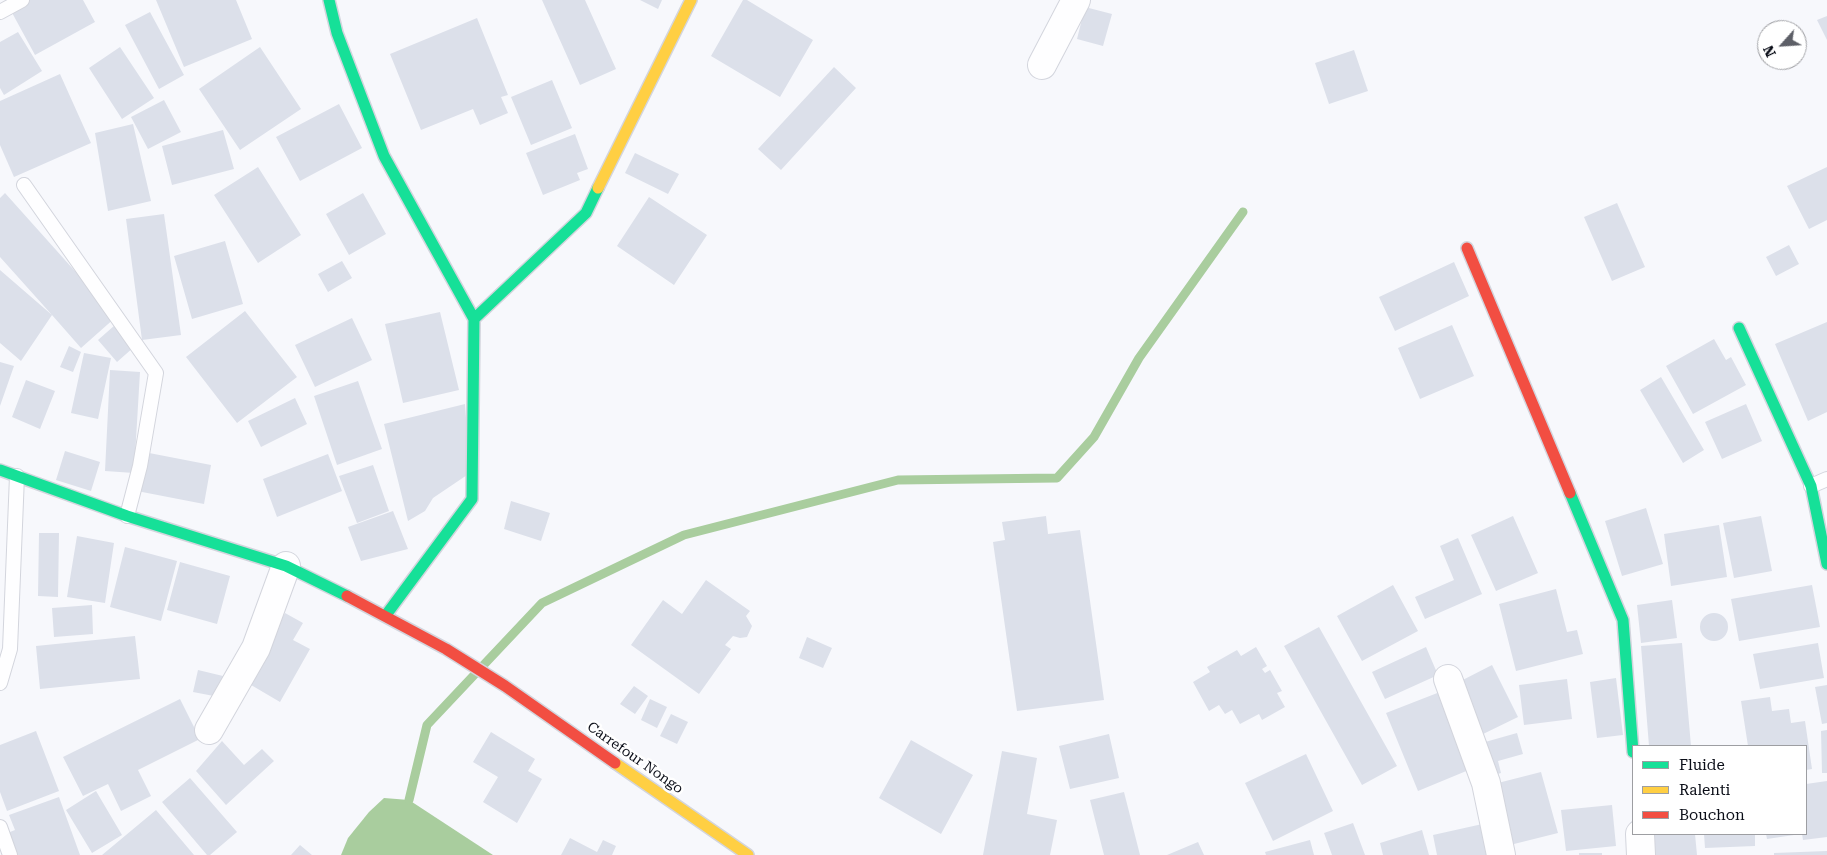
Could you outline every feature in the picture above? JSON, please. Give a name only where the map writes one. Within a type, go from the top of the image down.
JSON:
[{"type":"street","points":[[329,0],[337,33],[384,156],[474,319],[472,499],[386,615]]},
{"type":"street","points":[[474,319],[586,212],[691,0]]},
{"type":"street","points":[[1042,65],[1076,0]]},
{"type":"street","points":[[1467,248],[1623,620],[1632,745]]},
{"type":"street","points":[[1740,328],[1811,486],[1827,564]]},
{"type":"street","name":"Carrefour Nongo","points":[[0,470],[127,516],[286,566],[386,615],[446,649],[504,686],[748,855]]},
{"type":"street","points":[[209,730],[256,648],[286,566]]},
{"type":"street","points":[[1448,679],[1486,783],[1502,855]]},
{"type":"street","points":[[1640,835],[1642,855]]},
{"type":"lane","points":[[0,12],[22,0]]},
{"type":"lane","points":[[24,185],[156,373],[140,466],[127,516]]},
{"type":"lane","points":[[0,684],[10,650],[17,476]]},
{"type":"lane","points":[[1811,486],[1827,479]]},
{"type":"lane","points":[[0,827],[10,855]]},
{"type":"shaded area","points":[[384,798],[409,800],[493,855],[341,855],[348,838],[369,812]]},
{"type":"building","points":[[27,0],[83,0],[95,22],[35,55],[10,9]]},
{"type":"building","points":[[156,0],[236,0],[252,39],[184,67]]},
{"type":"building","points":[[542,0],[585,0],[616,69],[580,85]]},
{"type":"building","points":[[640,0],[662,0],[658,9]]},
{"type":"building","points":[[743,0],[747,0],[813,40],[780,97],[711,56]]},
{"type":"building","points":[[1085,7],[1112,14],[1103,46],[1077,39]]},
{"type":"building","points":[[150,12],[184,75],[159,89],[125,25]]},
{"type":"building","points":[[1827,16],[1827,40],[1817,20]]},
{"type":"building","points":[[477,18],[508,95],[501,97],[508,113],[480,125],[473,109],[421,130],[390,54]]},
{"type":"building","points":[[18,32],[42,71],[4,95],[0,88],[0,42]]},
{"type":"building","points":[[120,47],[154,98],[122,119],[89,68]]},
{"type":"building","points":[[260,47],[301,109],[240,150],[199,89]]},
{"type":"building","points":[[1354,50],[1368,91],[1329,104],[1315,63]]},
{"type":"building","points":[[834,67],[856,88],[781,170],[758,149]]},
{"type":"building","points":[[60,74],[91,143],[14,177],[0,145],[0,101]]},
{"type":"building","points":[[552,80],[572,128],[531,145],[511,97]]},
{"type":"building","points":[[164,100],[181,132],[148,149],[131,117]]},
{"type":"building","points":[[339,104],[362,148],[300,181],[276,137]]},
{"type":"building","points":[[133,124],[151,201],[108,211],[95,133]]},
{"type":"building","points":[[223,130],[234,169],[172,185],[162,146]]},
{"type":"building","points":[[575,134],[588,169],[577,173],[580,180],[543,195],[526,153]]},
{"type":"building","points":[[635,153],[679,174],[668,194],[625,173]]},
{"type":"building","points":[[258,167],[301,235],[258,263],[214,195]]},
{"type":"building","points":[[1827,167],[1827,220],[1809,229],[1787,186]]},
{"type":"building","points":[[5,193],[116,317],[81,348],[0,257],[0,198]]},
{"type":"building","points":[[363,193],[386,234],[349,255],[326,214]]},
{"type":"building","points":[[649,197],[707,235],[674,285],[617,246]]},
{"type":"building","points":[[1617,203],[1645,267],[1612,281],[1584,217]]},
{"type":"building","points":[[164,214],[181,335],[142,340],[126,219]]},
{"type":"building","points":[[225,241],[243,304],[192,319],[174,256]]},
{"type":"building","points":[[1789,245],[1799,264],[1776,276],[1766,257]]},
{"type":"building","points":[[342,261],[352,278],[328,292],[318,274]]},
{"type":"building","points":[[1454,262],[1469,296],[1395,331],[1379,297]]},
{"type":"building","points":[[0,270],[52,315],[21,361],[0,343]]},
{"type":"building","points":[[245,311],[297,377],[237,423],[186,357]]},
{"type":"building","points":[[440,312],[459,390],[403,403],[385,324]]},
{"type":"building","points":[[352,318],[372,360],[315,387],[295,345]]},
{"type":"building","points":[[1827,322],[1827,412],[1808,421],[1775,344]]},
{"type":"building","points":[[115,325],[134,347],[117,362],[98,340]]},
{"type":"building","points":[[1452,325],[1474,376],[1420,399],[1398,348]]},
{"type":"building","points":[[1714,339],[1726,360],[1731,357],[1746,385],[1693,414],[1666,366]]},
{"type":"building","points":[[69,346],[81,352],[73,372],[60,367]]},
{"type":"building","points":[[84,353],[111,358],[98,419],[71,413]]},
{"type":"building","points":[[0,362],[14,366],[0,406]]},
{"type":"building","points":[[110,370],[140,372],[134,473],[105,471]]},
{"type":"building","points":[[1661,377],[1704,450],[1683,463],[1640,390]]},
{"type":"building","points":[[26,380],[55,391],[40,429],[12,417]]},
{"type":"building","points":[[358,381],[382,449],[337,465],[314,396]]},
{"type":"building","points":[[295,398],[307,424],[261,447],[248,421]]},
{"type":"building","points":[[465,404],[470,473],[433,498],[425,511],[408,521],[384,424]]},
{"type":"building","points":[[1746,404],[1762,441],[1722,459],[1705,422]]},
{"type":"building","points":[[65,451],[100,462],[91,491],[56,480]]},
{"type":"building","points":[[144,452],[211,465],[204,504],[137,491]]},
{"type":"building","points":[[328,454],[342,491],[277,517],[263,479]]},
{"type":"building","points":[[373,465],[389,511],[357,523],[339,476]]},
{"type":"building","points":[[511,501],[550,513],[541,541],[504,529]]},
{"type":"building","points":[[1646,508],[1663,564],[1622,576],[1605,521]]},
{"type":"building","points":[[393,511],[408,549],[361,561],[348,527]]},
{"type":"building","points":[[1046,516],[1048,534],[1080,530],[1104,700],[1017,711],[993,542],[1005,540],[1002,522]]},
{"type":"building","points":[[1513,516],[1538,573],[1496,591],[1471,535]]},
{"type":"building","points":[[1761,516],[1772,571],[1734,578],[1723,523]]},
{"type":"building","points":[[1719,525],[1727,577],[1671,586],[1664,534]]},
{"type":"building","points":[[39,533],[59,533],[58,597],[38,596]]},
{"type":"building","points":[[77,536],[114,543],[105,603],[67,597]]},
{"type":"building","points":[[1458,538],[1482,594],[1425,619],[1415,597],[1454,580],[1440,546]]},
{"type":"building","points":[[125,547],[177,561],[161,621],[110,607]]},
{"type":"building","points":[[180,562],[230,576],[217,624],[167,610]]},
{"type":"building","points":[[706,580],[750,611],[746,616],[752,626],[747,637],[733,636],[725,645],[731,649],[699,694],[631,645],[663,600],[682,614]]},
{"type":"building","points":[[1393,585],[1418,631],[1362,661],[1337,616]]},
{"type":"building","points":[[1812,585],[1820,627],[1739,641],[1731,599]]},
{"type":"building","points":[[1556,589],[1567,632],[1577,630],[1583,654],[1516,671],[1499,604]]},
{"type":"building","points":[[1672,600],[1677,638],[1641,643],[1637,605]]},
{"type":"building","points":[[92,605],[93,634],[54,637],[52,608]]},
{"type":"building","points":[[285,613],[303,623],[293,640],[310,649],[280,702],[246,682]]},
{"type":"building","points":[[1714,613],[1724,617],[1728,627],[1724,637],[1714,641],[1704,637],[1700,627],[1704,617]]},
{"type":"building","points":[[1319,627],[1397,766],[1362,785],[1284,646]]},
{"type":"building","points":[[135,636],[140,679],[40,689],[36,646]]},
{"type":"building","points":[[807,637],[832,648],[823,668],[799,658]]},
{"type":"building","points":[[1682,643],[1691,745],[1649,745],[1641,646]]},
{"type":"building","points":[[1818,643],[1824,678],[1760,689],[1753,654]]},
{"type":"building","points":[[1256,647],[1267,666],[1262,669],[1265,673],[1270,670],[1282,691],[1277,693],[1285,707],[1262,720],[1259,714],[1240,724],[1232,710],[1225,714],[1219,705],[1209,711],[1193,682],[1210,672],[1207,667],[1237,650],[1241,656]]},
{"type":"building","points":[[1426,647],[1438,675],[1385,699],[1372,672]]},
{"type":"building","points":[[1492,665],[1518,717],[1479,736],[1453,685]]},
{"type":"building","points":[[198,670],[223,676],[219,697],[193,692]]},
{"type":"building","points":[[1616,678],[1623,735],[1597,738],[1590,682]]},
{"type":"building","points":[[1567,679],[1572,719],[1524,725],[1519,685]]},
{"type":"building","points":[[1827,685],[1827,723],[1822,724],[1815,687]]},
{"type":"building","points":[[634,686],[648,696],[635,714],[620,704]]},
{"type":"building","points":[[1445,690],[1476,767],[1418,791],[1386,713]]},
{"type":"building","points":[[1770,697],[1772,711],[1789,709],[1791,723],[1805,721],[1812,769],[1807,770],[1807,745],[1748,745],[1741,701]]},
{"type":"building","points":[[180,699],[200,739],[138,770],[151,796],[121,811],[108,784],[83,796],[63,757]]},
{"type":"building","points":[[650,699],[667,707],[657,728],[641,720]]},
{"type":"building","points":[[671,714],[688,722],[677,744],[660,736]]},
{"type":"building","points":[[1827,730],[1827,773],[1822,773],[1821,731]]},
{"type":"building","points":[[36,731],[59,791],[7,811],[0,792],[0,745]]},
{"type":"building","points":[[491,732],[535,759],[528,771],[542,779],[517,823],[483,802],[498,777],[473,762]]},
{"type":"building","points":[[1517,733],[1523,754],[1498,761],[1501,773],[1487,777],[1478,744]]},
{"type":"building","points":[[1109,734],[1119,778],[1070,789],[1059,746]]},
{"type":"building","points":[[911,740],[973,775],[941,834],[879,798]]},
{"type":"building","points":[[222,741],[244,765],[262,749],[274,761],[226,805],[196,771]]},
{"type":"building","points":[[1002,751],[1037,758],[1027,814],[1057,820],[1050,855],[983,855]]},
{"type":"building","points":[[1306,754],[1333,811],[1273,841],[1245,783]]},
{"type":"building","points":[[1541,772],[1558,833],[1510,845],[1494,784]]},
{"type":"building","points":[[190,778],[237,832],[210,855],[207,855],[162,802]]},
{"type":"building","points":[[1827,781],[1827,837],[1803,840],[1802,835],[1807,835],[1807,784]]},
{"type":"building","points":[[96,791],[122,835],[92,853],[66,810]]},
{"type":"building","points":[[1124,792],[1140,855],[1104,855],[1090,800]]},
{"type":"building","points":[[59,797],[80,855],[13,855],[5,834],[15,830],[9,815]]},
{"type":"building","points":[[1612,805],[1616,846],[1566,851],[1561,810]]},
{"type":"building","points":[[156,810],[194,855],[102,855]]},
{"type":"building","points":[[1353,823],[1365,855],[1332,855],[1324,833]]},
{"type":"building","points":[[1487,823],[1494,855],[1437,855],[1433,835]]},
{"type":"building","points":[[1422,830],[1429,855],[1383,855],[1380,843]]},
{"type":"building","points":[[1642,835],[1695,835],[1697,855],[1644,855]]},
{"type":"building","points":[[1704,835],[1755,835],[1755,846],[1705,848]]},
{"type":"building","points":[[1766,835],[1794,835],[1767,839]]},
{"type":"building","points":[[570,838],[597,852],[603,840],[616,846],[612,855],[561,855]]},
{"type":"building","points":[[1310,840],[1314,855],[1266,855],[1265,852]]},
{"type":"building","points":[[1198,842],[1204,855],[1167,855]]},
{"type":"building","points":[[300,845],[312,855],[291,855]]},
{"type":"building","points":[[1827,851],[1827,855],[1774,855],[1774,853]]},
{"type":"building","points":[[1579,853],[1602,853],[1602,855],[1579,855]]},
{"type":"waterway","points":[[409,800],[427,725],[542,603],[684,535],[898,480],[1057,478],[1094,437],[1139,358],[1243,212]]},
{"type":"traffic: fast","points":[[329,0],[337,33],[384,156],[474,319]]},
{"type":"traffic: fast","points":[[386,615],[472,499],[474,319],[586,213],[598,188]]},
{"type":"traffic: fast","points":[[1739,328],[1811,486],[1827,564]]},
{"type":"traffic: fast","points":[[0,470],[127,516],[286,566],[347,596]]},
{"type":"traffic: fast","points":[[1570,493],[1623,620],[1632,745]]},
{"type":"traffic: slow","points":[[598,188],[691,0]]},
{"type":"traffic: slow","points":[[615,763],[748,855]]},
{"type":"traffic: jam","points":[[1467,248],[1570,493]]},
{"type":"traffic: jam","points":[[347,596],[446,649],[505,686],[615,763]]}]
